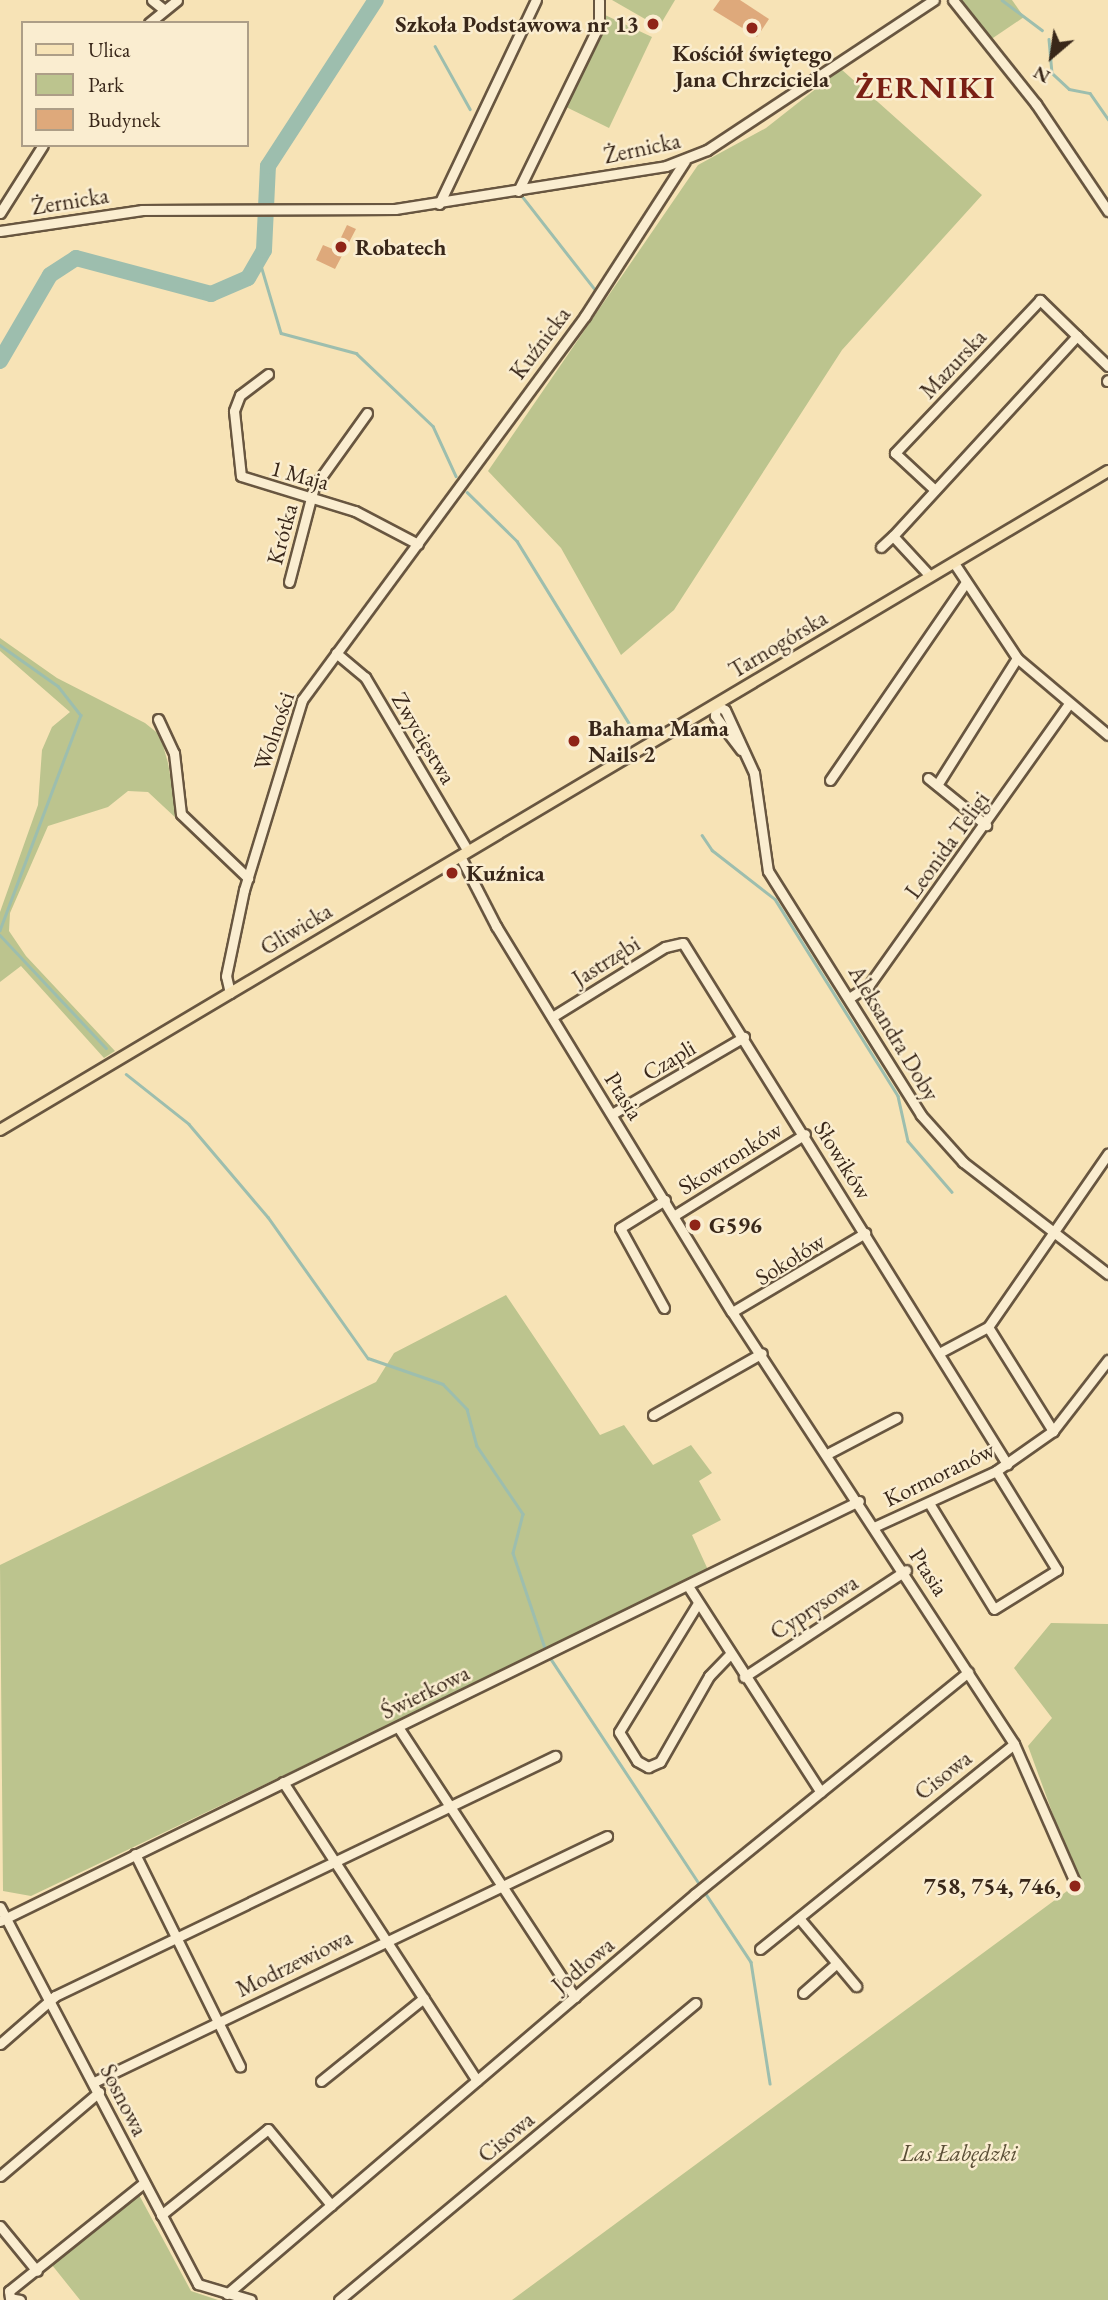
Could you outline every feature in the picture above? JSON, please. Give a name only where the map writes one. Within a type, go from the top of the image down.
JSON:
[{"type":"main road","name":"Tarnogórska","points":[[464,854],[1108,471]]},
{"type":"main road","name":"Gliwicka","points":[[0,1130],[464,854]]},
{"type":"street","points":[[152,0],[163,9]]},
{"type":"street","points":[[151,21],[177,0]]},
{"type":"street","points":[[439,204],[536,0]]},
{"type":"street","points":[[518,191],[598,25],[599,0]]},
{"type":"street","name":"Żernicka","points":[[0,231],[118,212],[439,204],[685,161],[934,0]]},
{"type":"street","points":[[953,0],[1036,104],[1108,211]]},
{"type":"street","points":[[0,213],[43,147]]},
{"type":"street","name":"Kuźnicka","points":[[418,544],[585,316],[685,161]]},
{"type":"street","name":"Mazurska","points":[[935,490],[895,453],[1040,300],[1108,366]]},
{"type":"street","points":[[881,547],[1077,336]]},
{"type":"street","name":"1 Maja","points":[[268,374],[240,395],[234,411],[238,468],[250,481],[312,497],[377,519],[418,544]]},
{"type":"street","name":"Krótka","points":[[289,582],[312,497],[367,413]]},
{"type":"street","points":[[893,536],[930,576]]},
{"type":"street","name":"Wolności","points":[[230,993],[226,976],[248,878],[302,700],[418,544]]},
{"type":"street","points":[[954,563],[1017,658],[1068,705],[1108,735]]},
{"type":"street","points":[[830,780],[966,582]]},
{"type":"street","name":"Zwycięstwa","points":[[336,653],[365,677],[464,854]]},
{"type":"street","points":[[937,785],[1017,658]]},
{"type":"street","name":"Aleksandra Doby","points":[[716,705],[715,716],[741,750],[757,788],[768,871],[934,1132],[1108,1274]]},
{"type":"street","name":"Leonida Teligi","points":[[849,998],[869,985],[986,825],[1068,705]]},
{"type":"street","points":[[158,719],[174,753],[181,814],[248,878]]},
{"type":"street","points":[[928,778],[986,825]]},
{"type":"street","name":"Ptasia","points":[[464,854],[552,1017],[732,1312],[906,1570],[1014,1744],[1075,1882]]},
{"type":"street","name":"Jastrzębi","points":[[552,1017],[664,947],[683,943]]},
{"type":"street","name":"Słowików","points":[[683,943],[805,1134],[1007,1464]]},
{"type":"street","name":"Czapli","points":[[612,1114],[744,1037]]},
{"type":"street","name":"Skowronków","points":[[675,1215],[805,1134]]},
{"type":"street","points":[[940,1353],[988,1327],[1108,1154]]},
{"type":"street","points":[[664,1308],[620,1228],[666,1200]]},
{"type":"street","name":"Sokołów","points":[[732,1312],[866,1233]]},
{"type":"street","points":[[988,1327],[1053,1431]]},
{"type":"street","points":[[653,1415],[762,1353]]},
{"type":"street","name":"Kormoranów","points":[[876,1526],[1007,1464],[1053,1431],[1108,1360]]},
{"type":"street","points":[[828,1452],[896,1418]]},
{"type":"street","points":[[929,1503],[994,1609],[1057,1570],[996,1471]]},
{"type":"street","name":"Świerkowa","points":[[3,1918],[859,1501]]},
{"type":"street","name":"Cyprysowa","points":[[744,1677],[906,1570]]},
{"type":"street","points":[[688,1586],[744,1677],[821,1792]]},
{"type":"street","points":[[698,1603],[619,1732],[637,1761],[648,1767],[660,1762],[709,1676],[730,1654]]},
{"type":"street","name":"Jodłowa","points":[[227,2294],[575,1997],[968,1672]]},
{"type":"street","points":[[398,1727],[575,1997]]},
{"type":"street","name":"Cisowa","points":[[760,1949],[1014,1744]]},
{"type":"street","points":[[0,2044],[52,2001],[178,1936],[555,1756]]},
{"type":"street","name":"Modrzewiowa","points":[[283,1782],[477,2081]]},
{"type":"street","name":"Modrzewiowa","points":[[94,2082],[607,1836]]},
{"type":"street","name":"Modrzewiowa","points":[[135,1854],[178,1936],[240,2066]]},
{"type":"street","name":"Sosnowa","points":[[0,1907],[3,1918],[52,2001],[198,2284],[227,2294]]},
{"type":"street","points":[[799,1918],[856,1986]]},
{"type":"street","points":[[803,1993],[837,1963]]},
{"type":"street","points":[[321,2081],[424,1998]]},
{"type":"street","name":"Cisowa","points":[[339,2300],[696,2003]]},
{"type":"street","points":[[0,2176],[99,2092]]},
{"type":"street","points":[[162,2215],[268,2129],[331,2205]]},
{"type":"street","points":[[20,2300],[7,2294],[144,2183]]},
{"type":"street","points":[[0,2226],[37,2271]]},
{"type":"street","points":[[227,2294],[251,2300]]},
{"type":"green space","name":"Szkoła Podstawowa nr 13","points":[[612,0],[675,0],[659,27]]},
{"type":"green space","points":[[956,0],[1012,0],[1024,17],[990,40]]},
{"type":"green space","points":[[605,15],[652,37],[609,128],[562,105]]},
{"type":"green space","points":[[841,69],[982,195],[842,350],[674,610],[621,655],[561,548],[488,471],[698,165],[766,128]]},
{"type":"green space","points":[[0,638],[57,678],[145,723],[160,735],[168,763],[178,820],[148,792],[128,791],[108,807],[48,826],[10,913],[9,931],[26,956],[115,1051],[104,1058],[21,966],[0,982],[0,912],[38,805],[42,750],[52,727],[70,712],[0,651]]},
{"type":"green space","points":[[506,1295],[600,1435],[624,1425],[653,1465],[691,1445],[712,1473],[699,1481],[721,1520],[692,1535],[709,1572],[31,1896],[3,1891],[0,1565],[376,1382],[394,1353]]},
{"type":"green space","name":"Las Łabędzki","points":[[1051,1623],[1108,1624],[1108,2300],[512,2300],[1078,1883],[1028,1746],[1052,1718],[1014,1668]]},
{"type":"green space","points":[[138,2193],[191,2291],[218,2300],[80,2300],[52,2265]]},
{"type":"building","name":"Kościół świętego Jana Chrzciciela","points":[[720,0],[740,0],[769,19],[757,37],[713,10]]},
{"type":"building","name":"Robatech","points":[[347,225],[356,229],[335,269],[316,260],[323,245],[335,250]]},
{"type":"waterway","points":[[0,361],[50,275],[76,258],[211,294],[248,278],[264,250],[268,166],[376,0]]},
{"type":"waterway","points":[[1002,0],[1042,30]]},
{"type":"waterway","points":[[1049,39],[1052,73],[1069,89],[1090,93],[1108,119]]},
{"type":"waterway","points":[[435,46],[470,109]]},
{"type":"waterway","points":[[522,196],[597,292]]},
{"type":"waterway","points":[[260,262],[281,333],[356,353],[433,426],[456,476]]},
{"type":"waterway","points":[[467,492],[517,541],[637,736]]},
{"type":"waterway","points":[[0,645],[58,686],[81,715],[0,930]]},
{"type":"waterway","points":[[702,835],[712,850],[775,899],[898,1096],[908,1141],[952,1192]]},
{"type":"waterway","points":[[0,935],[106,1048]]},
{"type":"waterway","points":[[126,1074],[189,1124],[268,1217],[368,1358],[443,1384],[467,1409],[477,1446],[523,1514],[513,1553],[545,1648]]},
{"type":"waterway","points":[[551,1659],[700,1885]]},
{"type":"waterway","points":[[704,1891],[751,1962],[770,2084]]},
{"type":"place","name":"Szkoła Podstawowa nr 13","points":[[653,24]]},
{"type":"place","name":"Kościół świętego Jana Chrzciciela","points":[[752,28]]},
{"type":"place","name":"Robatech","points":[[341,247]]},
{"type":"place","name":"Bahama Mama Nails 2","points":[[574,741]]},
{"type":"place","name":"Kuźnica","points":[[452,873]]},
{"type":"place","name":"G596","points":[[695,1225]]},
{"type":"place","name":"758, 754, 746,","points":[[1075,1886]]},
{"type":"district","name":"ŻERNIKI","points":[[926,88]]}]
